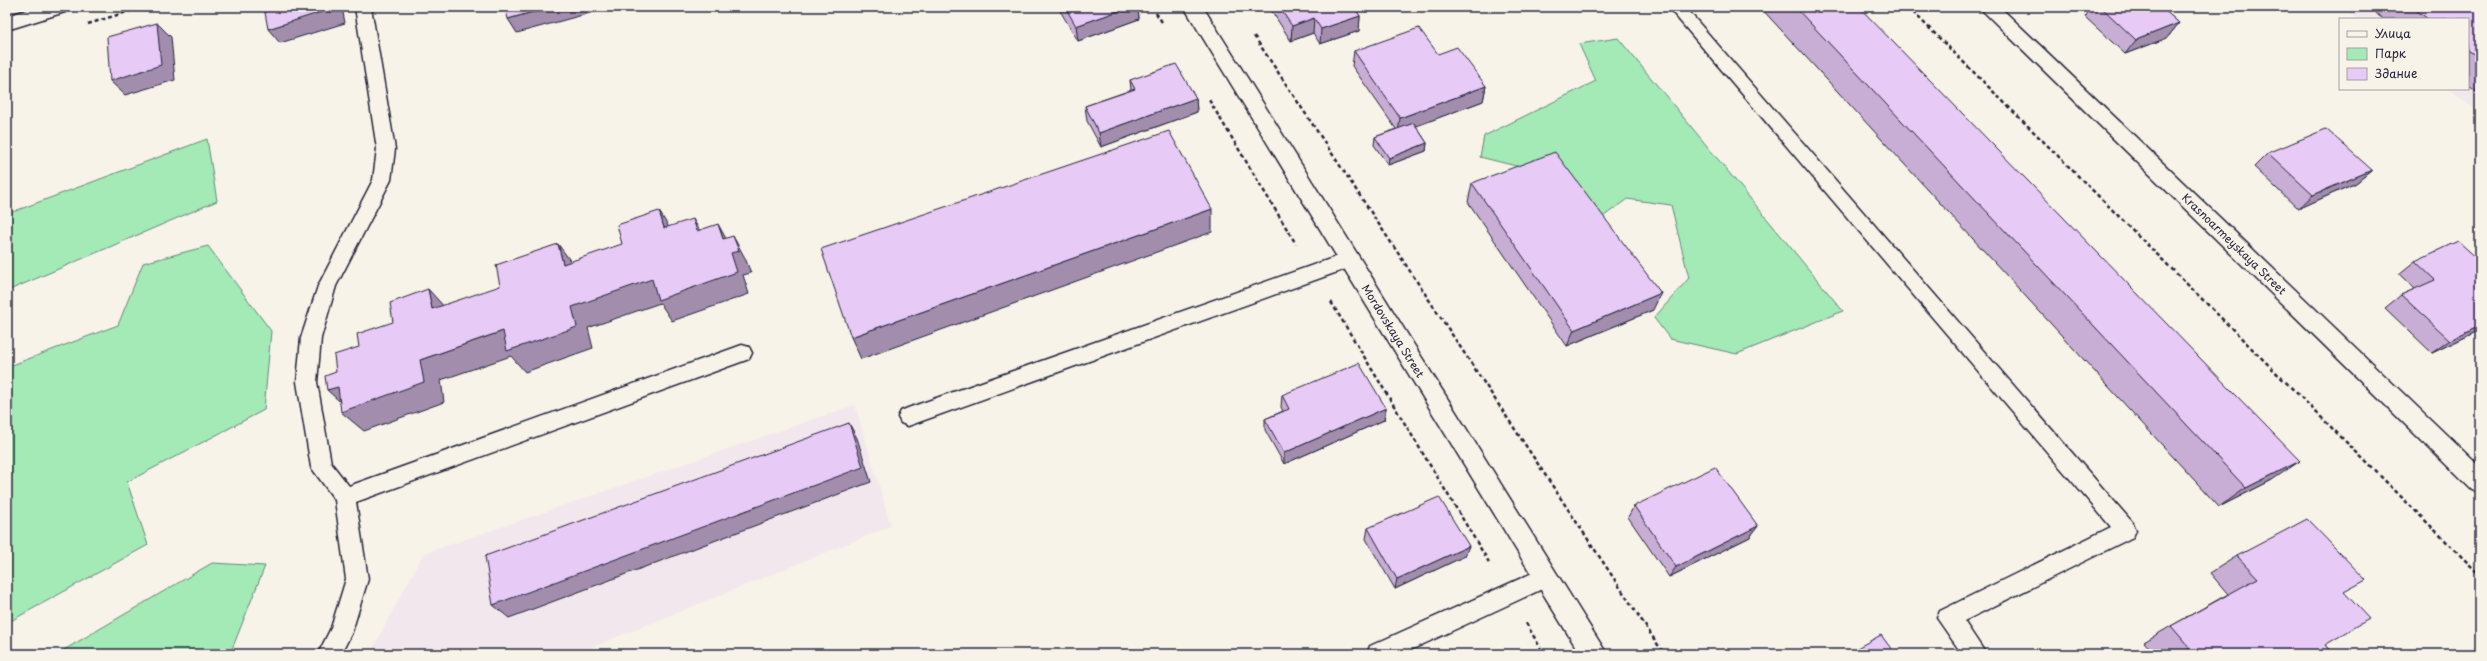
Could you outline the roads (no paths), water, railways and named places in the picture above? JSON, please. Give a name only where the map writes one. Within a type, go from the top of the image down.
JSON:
[{"type":"street","points":[[7,22],[58,7]]},
{"type":"street","name":"Mordovskaya Street","points":[[1193,7],[1594,654]]},
{"type":"street","name":"Krasnoarmeyskaya Street","points":[[1988,7],[2480,482]]},
{"type":"lane","points":[[328,654],[341,632],[357,579],[345,497],[321,466],[307,382],[310,338],[327,286],[382,180],[386,149],[363,7]]},
{"type":"lane","points":[[1676,7],[2126,530],[1948,618],[1975,654]]},
{"type":"lane","points":[[908,417],[1350,260]]},
{"type":"lane","points":[[345,497],[742,353]]},
{"type":"lane","points":[[1378,654],[1546,578]]}]
